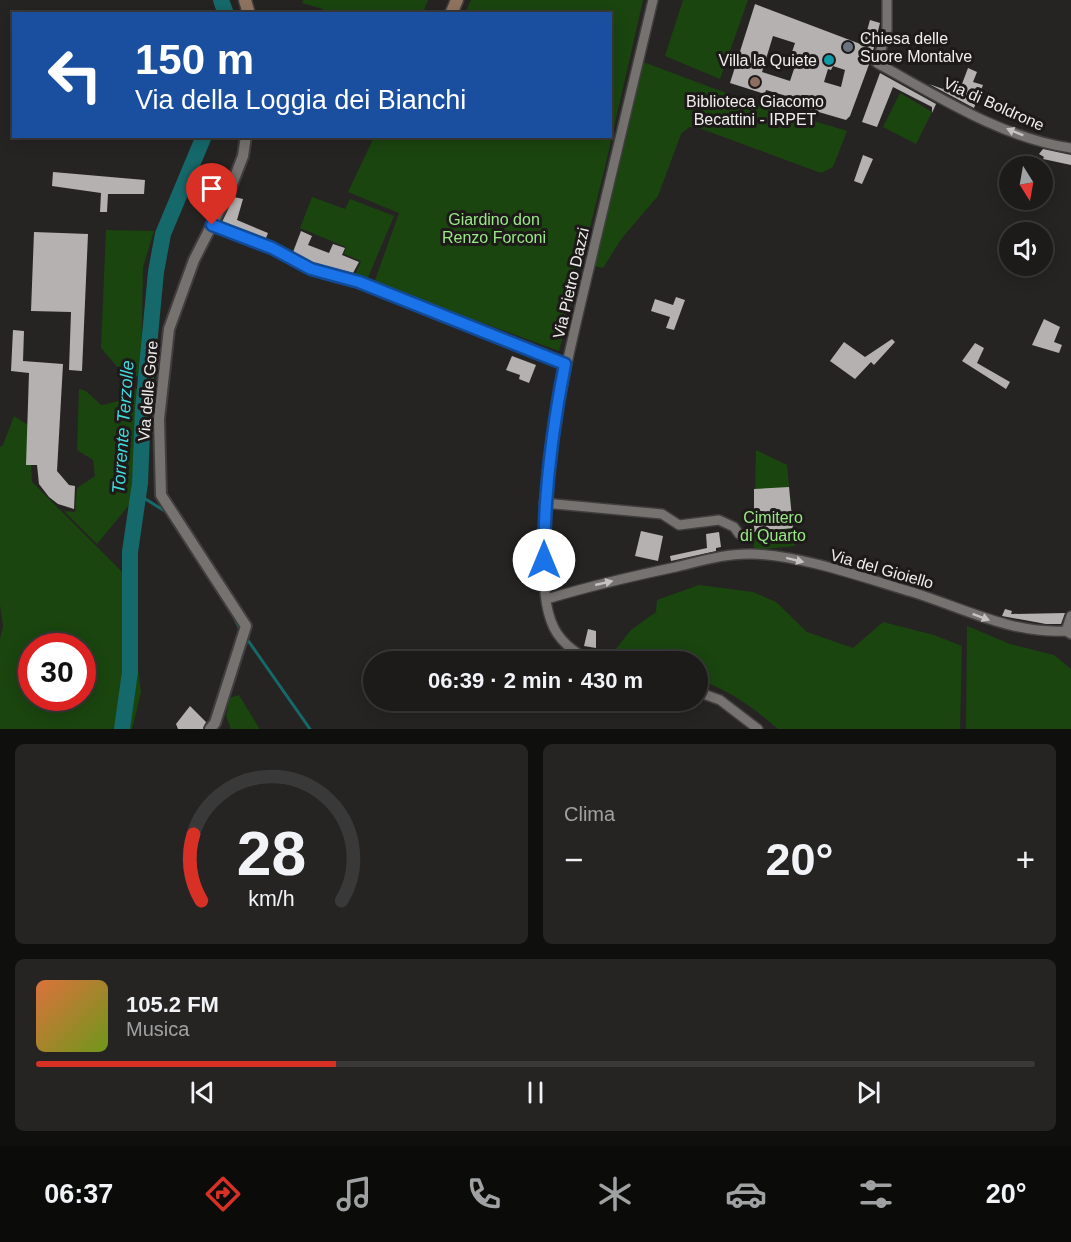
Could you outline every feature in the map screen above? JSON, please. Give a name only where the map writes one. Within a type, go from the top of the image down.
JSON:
[{"type":"street","name":"Via Pietro Dazzi","points":[[576,651],[562,641],[554,627],[544,579],[544,503],[552,431],[565,364],[653,0]]},
{"type":"street","name":"Via di Boldrone","points":[[887,0],[887,30],[877,63],[968,112],[1047,144],[1071,148]]},
{"type":"street","name":"Via delle Gore","points":[[210,729],[215,723],[244,634],[244,622],[160,490],[159,419],[169,328],[194,261],[231,187],[243,156],[246,138]]},
{"type":"street","points":[[212,225],[272,248],[311,269],[359,282],[565,364]]},
{"type":"street","points":[[544,503],[662,514],[679,525],[719,520],[734,527],[739,534]]},
{"type":"street","name":"Via del Gioiello","points":[[548,599],[589,586],[723,556],[751,553],[774,555],[859,576],[946,603],[997,623],[1068,633]]},
{"type":"street","points":[[1068,633],[1071,616]]},
{"type":"street","points":[[708,696],[720,700],[758,729]]},
{"type":"green space","points":[[303,0],[428,0],[423,12],[323,12],[323,9],[302,3]]},
{"type":"green space","name":"Giardino don Renzo Forconi","points":[[471,0],[643,0],[612,136],[612,12],[465,12]]},
{"type":"green space","points":[[683,0],[748,0],[720,79],[665,56]]},
{"type":"green space","points":[[643,62],[745,100],[847,131],[833,167],[821,173],[699,128],[689,127],[681,134],[658,196],[622,238],[603,268],[595,266]]},
{"type":"green space","points":[[900,93],[932,112],[916,144],[883,127]]},
{"type":"green space","name":"Giardino don Renzo Forconi","points":[[374,138],[612,138],[559,351],[374,283],[399,213],[348,192]]},
{"type":"green space","points":[[312,197],[345,209],[350,199],[394,216],[367,280],[355,275],[361,261],[344,254],[346,247],[300,228]]},
{"type":"green space","points":[[106,230],[154,231],[143,267],[141,376],[126,377],[101,348]]},
{"type":"green space","points":[[79,389],[86,391],[101,405],[118,401],[130,389],[140,389],[130,504],[97,544],[64,511],[75,512],[77,488],[95,476],[93,460],[77,450]]},
{"type":"green space","points":[[14,416],[29,426],[32,482],[126,576],[141,692],[132,729],[0,729],[0,639],[3,626],[0,605],[0,447],[3,445]]},
{"type":"green space","name":"Cimitero di Quarto","points":[[756,450],[787,465],[795,546],[754,550]]},
{"type":"green space","points":[[699,585],[753,592],[776,602],[807,632],[853,648],[883,622],[934,635],[962,646],[960,729],[778,729],[740,700],[708,684],[708,651],[614,651],[631,630],[656,612],[657,600]]},
{"type":"green space","points":[[967,626],[1010,644],[1054,655],[1071,669],[1071,729],[966,729]]},
{"type":"green space","points":[[239,695],[259,729],[231,729],[226,716],[230,698]]},
{"type":"building","name":"Villa la Quiete","points":[[755,4],[863,45],[870,20],[880,23],[871,59],[850,116],[846,120],[805,108],[807,102],[766,90],[765,94],[730,83]],"holes":[[[773,36],[795,43],[791,55],[798,57],[790,81],[762,72]],[[833,66],[845,70],[841,87],[824,82],[828,69],[831,70]]]},
{"type":"building","points":[[968,68],[977,72],[973,82],[983,85],[974,108],[929,84],[943,89],[945,86],[959,92]]},
{"type":"building","points":[[880,73],[936,104],[932,113],[932,107],[893,87],[877,127],[862,122]]},
{"type":"building","points":[[1043,149],[1071,155],[1071,165],[1053,161],[1053,156],[1039,154]]},
{"type":"building","points":[[863,155],[873,159],[862,184],[854,181]]},
{"type":"building","points":[[53,172],[145,180],[144,194],[108,194],[107,212],[100,212],[101,193],[52,186]]},
{"type":"building","points":[[234,197],[243,199],[237,220],[268,233],[266,238],[222,222]]},
{"type":"building","points":[[301,231],[312,236],[308,245],[329,253],[333,244],[345,248],[342,255],[359,262],[353,273],[314,263],[293,252]]},
{"type":"building","points":[[34,232],[88,234],[82,371],[69,370],[71,312],[31,311]]},
{"type":"building","points":[[676,297],[685,300],[674,330],[666,328],[670,317],[651,311],[655,299],[673,305]]},
{"type":"building","points":[[1044,319],[1060,327],[1054,342],[1062,345],[1059,353],[1032,345]]},
{"type":"building","points":[[13,330],[24,331],[23,361],[63,364],[57,471],[69,485],[75,486],[74,509],[58,504],[49,497],[39,484],[37,465],[26,465],[29,373],[11,371]]},
{"type":"building","points":[[892,339],[895,342],[874,365],[871,362],[855,379],[830,361],[844,342],[865,357]]},
{"type":"building","points":[[975,343],[984,348],[977,363],[1010,382],[1006,389],[962,361]]},
{"type":"building","points":[[512,356],[536,365],[529,383],[519,379],[520,375],[506,370]]},
{"type":"building","points":[[789,487],[793,528],[754,532],[754,489]]},
{"type":"building","points":[[641,531],[663,536],[658,561],[635,556]]},
{"type":"building","points":[[719,532],[721,547],[716,548],[716,551],[671,561],[670,556],[707,548],[706,534]]},
{"type":"building","points":[[1005,609],[1012,611],[1011,614],[1065,613],[1061,624],[1046,624],[1002,616]]},
{"type":"building","points":[[588,629],[596,631],[596,648],[584,646]]},
{"type":"building","points":[[190,706],[206,722],[203,729],[178,729],[176,724]]},
{"type":"waterway","name":"Torrente Terzolle","points":[[221,0],[225,12]]},
{"type":"waterway","name":"Torrente Terzolle","points":[[122,729],[130,672],[130,552],[140,483],[143,409],[156,272],[163,234],[203,138]]},
{"type":"waterway","points":[[139,495],[168,513]]},
{"type":"waterway","points":[[233,615],[240,629]]},
{"type":"waterway","points":[[247,639],[310,729]]},
{"type":"place","name":"Chiesa delle Suore Montalve","points":[[848,47]]},
{"type":"place","name":"Villa la Quiete","points":[[829,60]]},
{"type":"place","name":"Biblioteca Giacomo Becattini - IRPET","points":[[755,82]]},
{"type":"route","points":[[212,225],[272,248],[311,269],[340,279],[359,282],[565,364],[552,431],[544,501],[544,560]]}]
